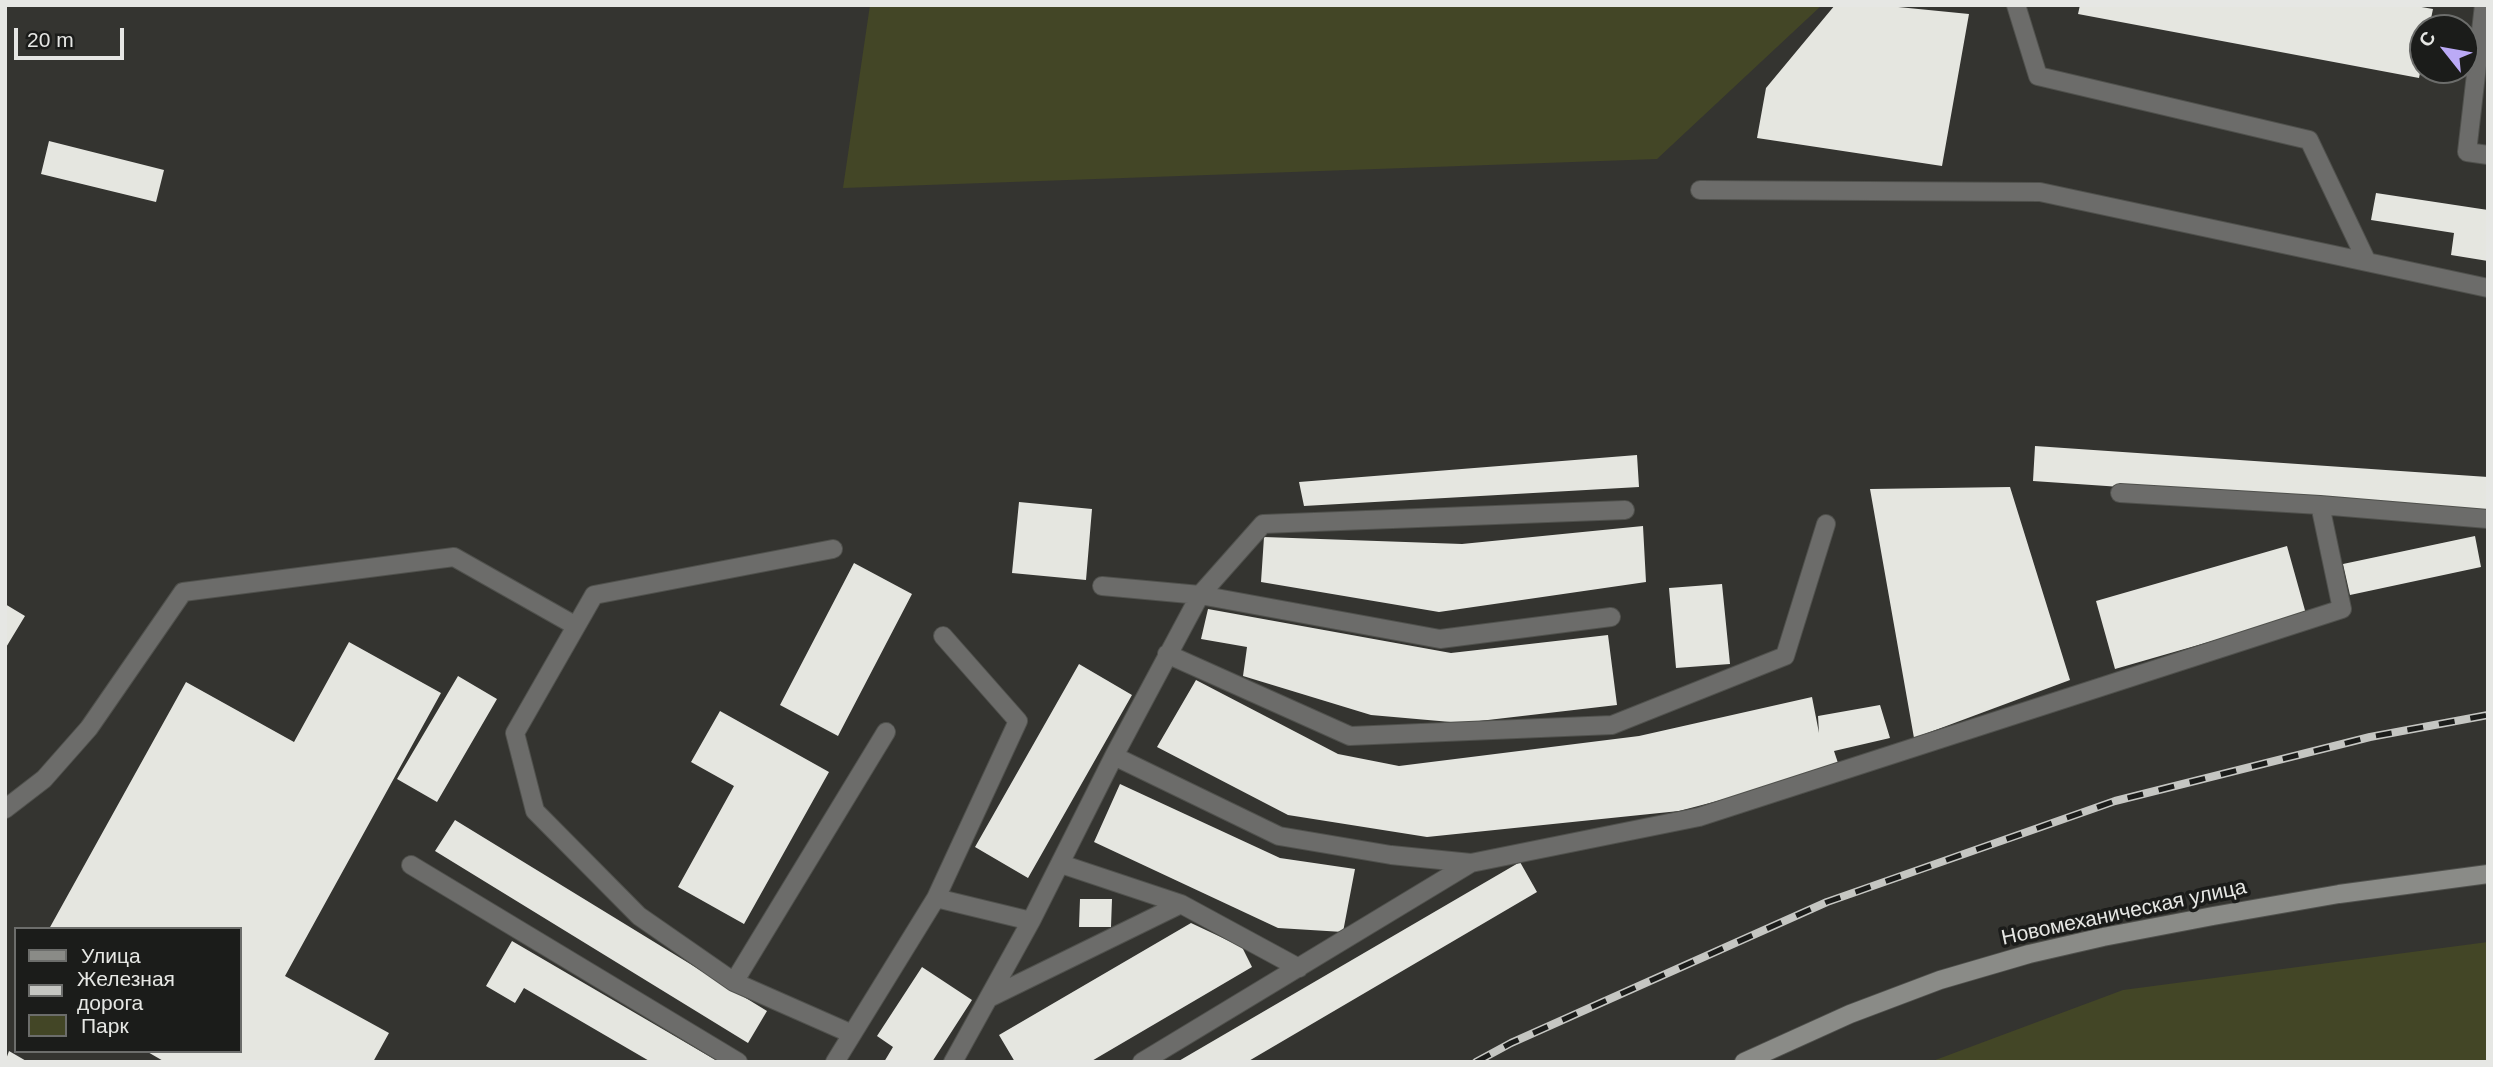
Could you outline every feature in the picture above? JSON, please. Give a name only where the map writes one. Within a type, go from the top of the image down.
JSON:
[{"type":"main road","name":"Новомеханическая улица","points":[[1744,1062],[1863,1009],[1940,980],[2029,954],[2103,937],[2339,894],[2488,874]]},
{"type":"lane","points":[[2016,5],[2038,76],[2309,140],[2367,262]]},
{"type":"lane","points":[[2484,5],[2467,152],[2488,155]]},
{"type":"lane","points":[[1700,190],[2040,192],[2488,288]]},
{"type":"lane","points":[[2120,494],[2320,505],[2488,519]]},
{"type":"lane","points":[[1114,756],[1279,835],[1391,855],[1471,863],[1699,817],[2342,609],[2320,505]]},
{"type":"lane","points":[[953,1062],[1031,921],[1200,594],[1263,524],[1625,510]]},
{"type":"lane","points":[[1167,654],[1350,736],[1612,725],[1785,656],[1826,524]]},
{"type":"lane","points":[[833,549],[594,595],[515,733],[536,811],[639,916],[733,982],[852,1034]]},
{"type":"lane","points":[[5,809],[44,779],[89,728],[183,592],[454,557],[576,626]]},
{"type":"lane","points":[[1101,586],[1200,594],[1440,639],[1611,617]]},
{"type":"lane","points":[[835,1062],[936,898],[1018,721],[943,636]]},
{"type":"lane","points":[[733,982],[886,732]]},
{"type":"lane","points":[[1142,1062],[1471,863]]},
{"type":"lane","points":[[1061,864],[1181,904],[1299,968]]},
{"type":"lane","points":[[411,865],[738,1062]]},
{"type":"lane","points":[[936,898],[1031,921]]},
{"type":"lane","points":[[989,998],[1181,904]]},
{"type":"green space","points":[[870,5],[1822,5],[1657,159],[843,188]]},
{"type":"green space","points":[[2488,942],[2488,1062],[1930,1062],[2123,990]]},
{"type":"building","points":[[1835,5],[1878,5],[1969,14],[1942,166],[1757,138],[1766,88]]},
{"type":"building","points":[[2080,5],[2410,5],[2433,9],[2432,14],[2409,14],[2409,76],[2078,14]]},
{"type":"building","points":[[49,141],[164,170],[156,202],[41,174]]},
{"type":"building","points":[[2376,193],[2488,210],[2488,261],[2451,255],[2454,233],[2371,220]]},
{"type":"building","points":[[2035,446],[2488,477],[2488,512],[2033,481]]},
{"type":"building","points":[[1637,455],[1639,487],[1304,506],[1299,482]]},
{"type":"building","points":[[2010,487],[2070,680],[1914,738],[1870,489]]},
{"type":"building","points":[[1019,502],[1092,509],[1086,580],[1012,573]]},
{"type":"building","points":[[1643,526],[1646,582],[1439,612],[1261,582],[1264,537],[1462,544]]},
{"type":"building","points":[[2475,536],[2481,567],[2350,595],[2343,564]]},
{"type":"building","points":[[2287,546],[2306,614],[2115,669],[2096,601]]},
{"type":"building","points":[[854,563],[912,594],[838,736],[780,705]]},
{"type":"building","points":[[1722,584],[1730,664],[1676,668],[1669,588]]},
{"type":"building","points":[[5,604],[25,616],[5,649]]},
{"type":"building","points":[[1208,609],[1451,653],[1608,635],[1617,705],[1462,723],[1371,715],[1243,676],[1247,647],[1201,639]]},
{"type":"building","points":[[349,642],[441,693],[285,976],[389,1033],[373,1062],[165,1062],[149,1053],[242,1053],[242,927],[50,927],[186,682],[294,742]]},
{"type":"building","points":[[1079,664],[1132,695],[1028,878],[975,847]]},
{"type":"building","points":[[458,676],[497,699],[437,802],[397,779]]},
{"type":"building","points":[[1196,680],[1338,754],[1399,766],[1639,736],[1812,697],[1819,733],[1818,716],[1880,705],[1890,738],[1834,751],[1840,769],[1679,811],[1427,837],[1288,815],[1157,747]]},
{"type":"building","points":[[720,711],[829,772],[744,924],[678,887],[734,786],[691,762]]},
{"type":"building","points":[[1120,784],[1280,858],[1355,869],[1343,932],[1278,928],[1094,842]]},
{"type":"building","points":[[455,820],[767,1011],[748,1043],[435,851]]},
{"type":"building","points":[[1520,862],[1537,892],[1247,1062],[1177,1062]]},
{"type":"building","points":[[1080,899],[1112,899],[1111,927],[1079,927]]},
{"type":"building","points":[[1191,923],[1242,947],[1252,967],[1090,1062],[1015,1062],[999,1035]]},
{"type":"building","points":[[512,941],[719,1062],[651,1062],[524,988],[515,1003],[486,986]]},
{"type":"building","points":[[922,967],[972,1000],[932,1062],[884,1062],[893,1047],[877,1036]]},
{"type":"building","points":[[9,1051],[28,1062],[5,1062]]},
{"type":"railway","points":[[1476,1062],[1511,1043],[1827,902],[2115,801],[2370,737],[2488,715]]}]
